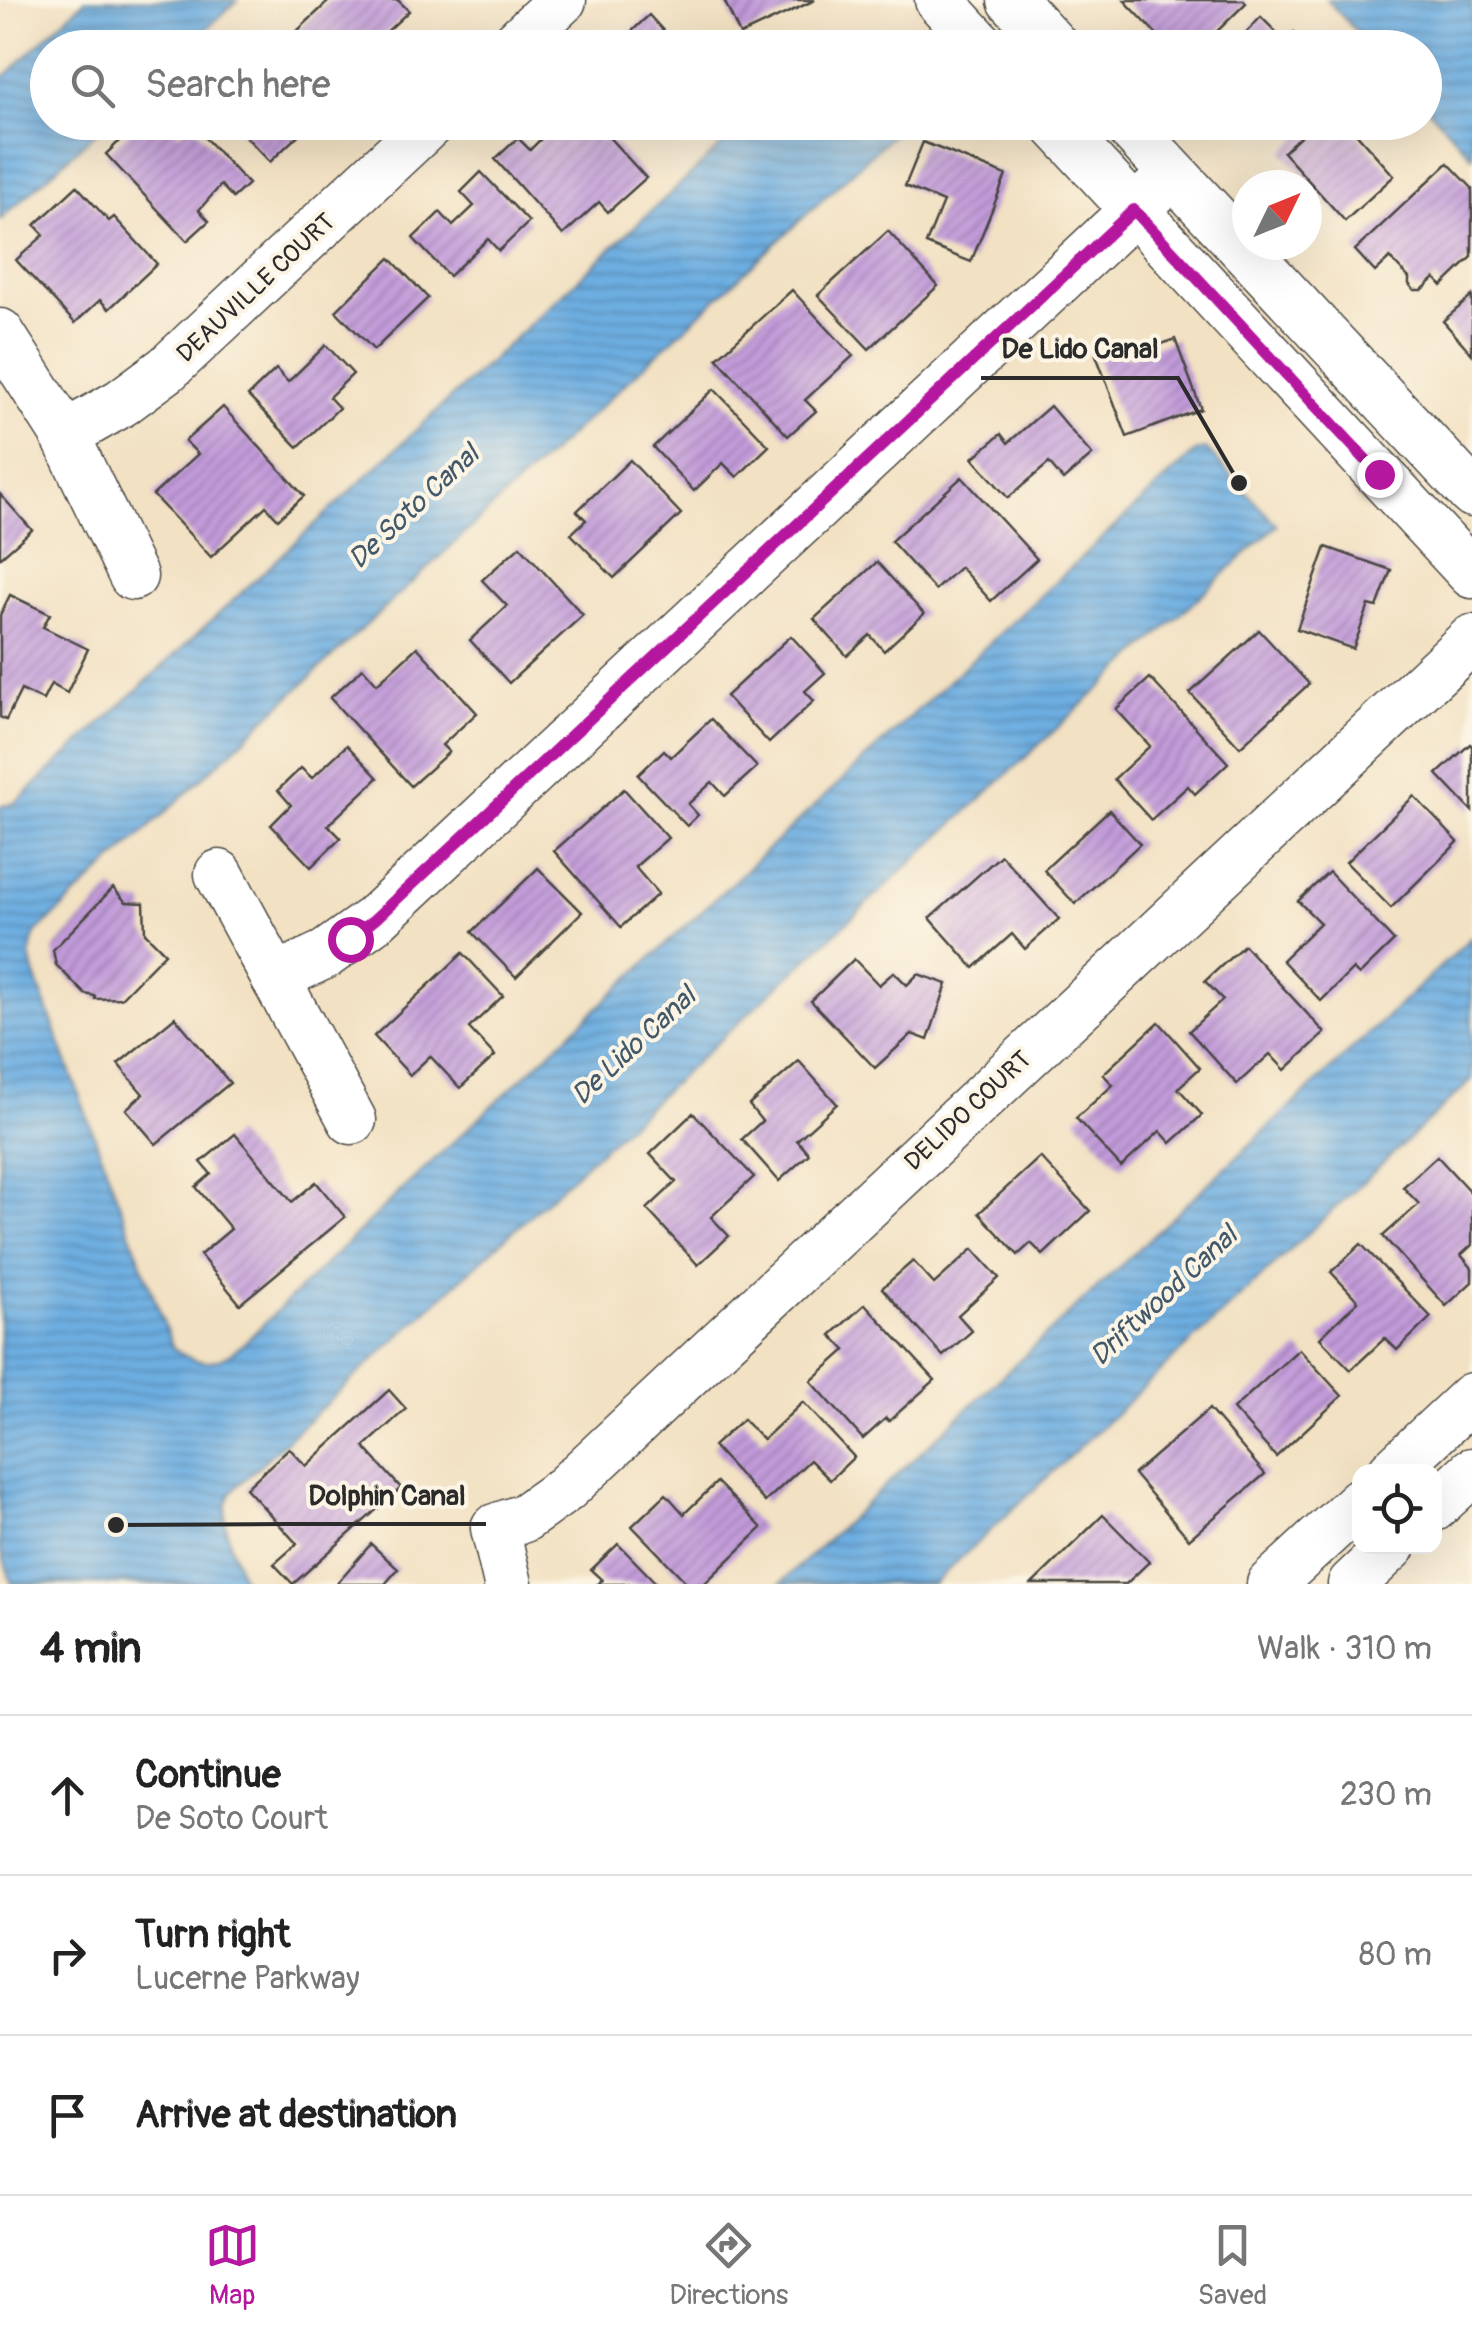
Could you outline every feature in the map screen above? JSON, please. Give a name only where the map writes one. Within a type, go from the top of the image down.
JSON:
[{"type":"street","points":[[530,30],[562,0]]},
{"type":"street","points":[[939,0],[966,30]]},
{"type":"street","points":[[1012,0],[1040,30]]},
{"type":"street","name":"DEAUVILLE COURT","points":[[65,435],[121,403],[168,369],[412,140]]},
{"type":"street","points":[[1070,140],[1472,574]]},
{"type":"street","points":[[1142,140],[1472,493]]},
{"type":"street","points":[[275,978],[326,954],[375,919],[1173,174]]},
{"type":"street","points":[[0,333],[65,435],[133,576]]},
{"type":"street","name":"DELIDO COURT","points":[[508,1584],[495,1528],[524,1518],[565,1488],[1472,640]]},
{"type":"street","points":[[219,874],[352,1120]]},
{"type":"street","points":[[1401,1464],[1472,1397]]},
{"type":"street","points":[[1442,1500],[1472,1472]]},
{"type":"street","points":[[1271,1584],[1352,1509]]},
{"type":"street","points":[[1352,1584],[1384,1554]]},
{"type":"water","points":[[85,0],[238,0],[205,30],[54,30]]},
{"type":"water","points":[[1327,0],[1472,0],[1472,156],[1442,123],[1442,30],[1355,30]]},
{"type":"water","points":[[30,52],[30,140],[87,140],[0,220],[0,81]]},
{"type":"water","name":"De Soto Canal","points":[[728,140],[886,140],[35,934],[30,955],[34,973],[173,1348],[192,1359],[209,1361],[226,1356],[244,1343],[406,1186],[1195,452],[1206,449],[1277,525],[236,1487],[229,1498],[226,1522],[244,1584],[12,1584],[0,1547],[0,806],[23,796]]},
{"type":"water","name":"Driftwood Canal","points":[[1472,937],[1472,1080],[933,1584],[780,1584]]},
{"type":"building","points":[[330,0],[398,0],[409,11],[389,30],[298,30]]},
{"type":"building","points":[[724,0],[815,0],[751,30],[738,30]]},
{"type":"building","points":[[1124,0],[1246,3],[1218,30],[1153,30]]},
{"type":"building","points":[[649,15],[663,30],[633,30]]},
{"type":"building","points":[[1261,17],[1274,30],[1248,30]]},
{"type":"building","points":[[120,140],[207,140],[248,184],[233,198],[221,185],[199,210],[209,221],[187,241],[106,154]]},
{"type":"building","points":[[249,140],[293,140],[270,162]]},
{"type":"building","points":[[516,140],[530,150],[540,140],[611,140],[646,178],[608,212],[599,202],[563,235],[495,159]]},
{"type":"building","points":[[1296,140],[1362,140],[1394,176],[1345,221],[1322,195],[1322,170],[1299,170],[1283,152]]},
{"type":"building","points":[[923,142],[1006,175],[971,262],[926,244],[943,202],[905,186]]},
{"type":"building","points":[[1448,163],[1472,188],[1472,257],[1442,286],[1435,278],[1422,290],[1414,290],[1409,278],[1390,258],[1375,272],[1355,250]]},
{"type":"building","points":[[481,172],[529,222],[499,251],[488,239],[449,276],[413,238],[440,212],[453,226],[474,206],[461,192]]},
{"type":"building","points":[[77,186],[109,221],[114,217],[157,264],[109,309],[100,300],[75,323],[16,260],[44,235],[35,225]]},
{"type":"building","points":[[888,231],[938,286],[869,349],[818,295]]},
{"type":"building","points":[[390,258],[428,298],[374,350],[336,311]]},
{"type":"building","points":[[792,290],[853,356],[805,400],[816,411],[788,436],[717,358]]},
{"type":"building","points":[[1472,296],[1472,354],[1443,321]]},
{"type":"building","points":[[1175,339],[1201,409],[1127,437],[1096,355],[1122,346],[1127,357]]},
{"type":"building","points":[[326,345],[353,374],[329,397],[339,408],[298,447],[248,396],[276,369],[288,382]]},
{"type":"building","points":[[714,389],[769,446],[737,477],[723,463],[694,491],[653,447]]},
{"type":"building","points":[[1050,406],[1092,455],[1063,480],[1049,463],[1008,498],[973,458],[1001,434],[1008,443]]},
{"type":"building","points":[[223,407],[304,496],[278,519],[266,506],[211,557],[153,495],[198,454],[185,441]]},
{"type":"building","points":[[630,460],[681,514],[614,578],[571,534],[586,520],[577,511]]},
{"type":"building","points":[[962,477],[1037,559],[991,601],[960,567],[935,590],[891,541]]},
{"type":"building","points":[[0,494],[32,530],[0,558]]},
{"type":"building","points":[[520,546],[583,615],[509,683],[470,640],[507,606],[482,580]]},
{"type":"building","points":[[1326,547],[1391,570],[1377,607],[1369,605],[1353,649],[1297,629]]},
{"type":"building","points":[[877,562],[924,614],[884,651],[870,635],[847,656],[814,619]]},
{"type":"building","points":[[10,595],[50,614],[43,627],[88,649],[67,693],[51,684],[43,700],[21,690],[6,720],[0,717],[0,615]]},
{"type":"building","points":[[1259,630],[1309,684],[1240,747],[1190,693]]},
{"type":"building","points":[[791,636],[825,673],[805,691],[814,701],[769,743],[726,696]]},
{"type":"building","points":[[417,647],[477,713],[442,745],[449,752],[411,786],[330,698],[363,668],[377,684]]},
{"type":"building","points":[[1150,678],[1228,763],[1195,794],[1188,786],[1151,820],[1114,779],[1150,746],[1116,709]]},
{"type":"building","points":[[711,719],[757,767],[725,796],[712,782],[688,804],[698,815],[687,826],[638,775],[664,750],[671,757]]},
{"type":"building","points":[[347,745],[378,778],[328,825],[341,838],[311,867],[271,825],[291,805],[278,790],[301,768],[312,778]]},
{"type":"building","points":[[1472,746],[1472,811],[1437,774]]},
{"type":"building","points":[[624,789],[668,838],[635,867],[658,894],[621,927],[554,851]]},
{"type":"building","points":[[1414,796],[1458,842],[1391,908],[1346,862]]},
{"type":"building","points":[[1109,810],[1140,844],[1075,904],[1044,870]]},
{"type":"building","points":[[1001,855],[1059,919],[1025,949],[1012,934],[974,968],[930,918]]},
{"type":"building","points":[[538,868],[582,912],[516,977],[472,932]]},
{"type":"building","points":[[1329,872],[1394,941],[1359,975],[1353,969],[1321,1001],[1282,960],[1320,923],[1298,901]]},
{"type":"building","points":[[113,888],[126,902],[144,903],[145,933],[165,953],[121,998],[95,999],[56,965],[53,950]]},
{"type":"building","points":[[1244,945],[1325,1033],[1285,1070],[1270,1054],[1237,1084],[1189,1031],[1223,1000],[1205,981]]},
{"type":"building","points":[[463,953],[503,996],[469,1028],[495,1056],[460,1088],[430,1056],[410,1075],[374,1036]]},
{"type":"building","points":[[854,959],[879,985],[894,972],[907,985],[918,974],[947,984],[928,1040],[912,1034],[875,1068],[811,1001]]},
{"type":"building","points":[[175,1017],[230,1083],[156,1144],[126,1109],[143,1094],[118,1064]]},
{"type":"building","points":[[1159,1022],[1200,1068],[1178,1088],[1202,1115],[1171,1143],[1160,1131],[1121,1167],[1076,1118],[1113,1085],[1103,1074]]},
{"type":"building","points":[[799,1061],[837,1104],[797,1140],[809,1154],[779,1181],[742,1139],[762,1121],[749,1105]]},
{"type":"building","points":[[693,1113],[754,1177],[711,1217],[729,1236],[698,1265],[647,1209],[676,1182],[650,1154]]},
{"type":"building","points":[[235,1134],[292,1202],[316,1182],[345,1217],[240,1304],[200,1255],[231,1229],[196,1187],[211,1174],[201,1162]]},
{"type":"building","points":[[1437,1156],[1472,1194],[1472,1245],[1461,1255],[1472,1268],[1472,1282],[1446,1306],[1383,1236],[1419,1204],[1403,1187]]},
{"type":"building","points":[[1040,1157],[1090,1211],[1043,1255],[1031,1243],[1018,1255],[979,1213]]},
{"type":"building","points":[[1361,1244],[1431,1317],[1397,1350],[1385,1338],[1351,1370],[1320,1338],[1358,1301],[1331,1272]]},
{"type":"building","points":[[973,1249],[999,1278],[958,1315],[972,1331],[943,1356],[882,1288],[913,1261],[934,1284]]},
{"type":"building","points":[[865,1304],[935,1380],[863,1439],[811,1381],[846,1350],[831,1335]]},
{"type":"building","points":[[1299,1349],[1342,1396],[1276,1457],[1233,1409]]},
{"type":"building","points":[[389,1390],[406,1409],[364,1447],[401,1488],[293,1584],[274,1564],[297,1544],[246,1488],[289,1448],[306,1466]]},
{"type":"building","points":[[803,1402],[854,1457],[830,1480],[810,1460],[765,1502],[713,1446],[743,1419],[763,1440]]},
{"type":"building","points":[[1209,1409],[1265,1474],[1189,1539],[1134,1474]]},
{"type":"building","points":[[717,1482],[762,1528],[704,1584],[688,1584],[632,1526],[666,1494],[684,1514]]},
{"type":"building","points":[[1103,1515],[1149,1562],[1126,1584],[1032,1584]]},
{"type":"building","points":[[371,1544],[398,1569],[385,1584],[336,1584]]},
{"type":"building","points":[[618,1544],[657,1584],[597,1584],[602,1580],[591,1570]]},
{"type":"place","name":"De Lido Canal","points":[[1239,483]]},
{"type":"place","name":"Dolphin Canal","points":[[116,1525]]},
{"type":"route","points":[[350,939],[1134,210],[1379,474]]}]
